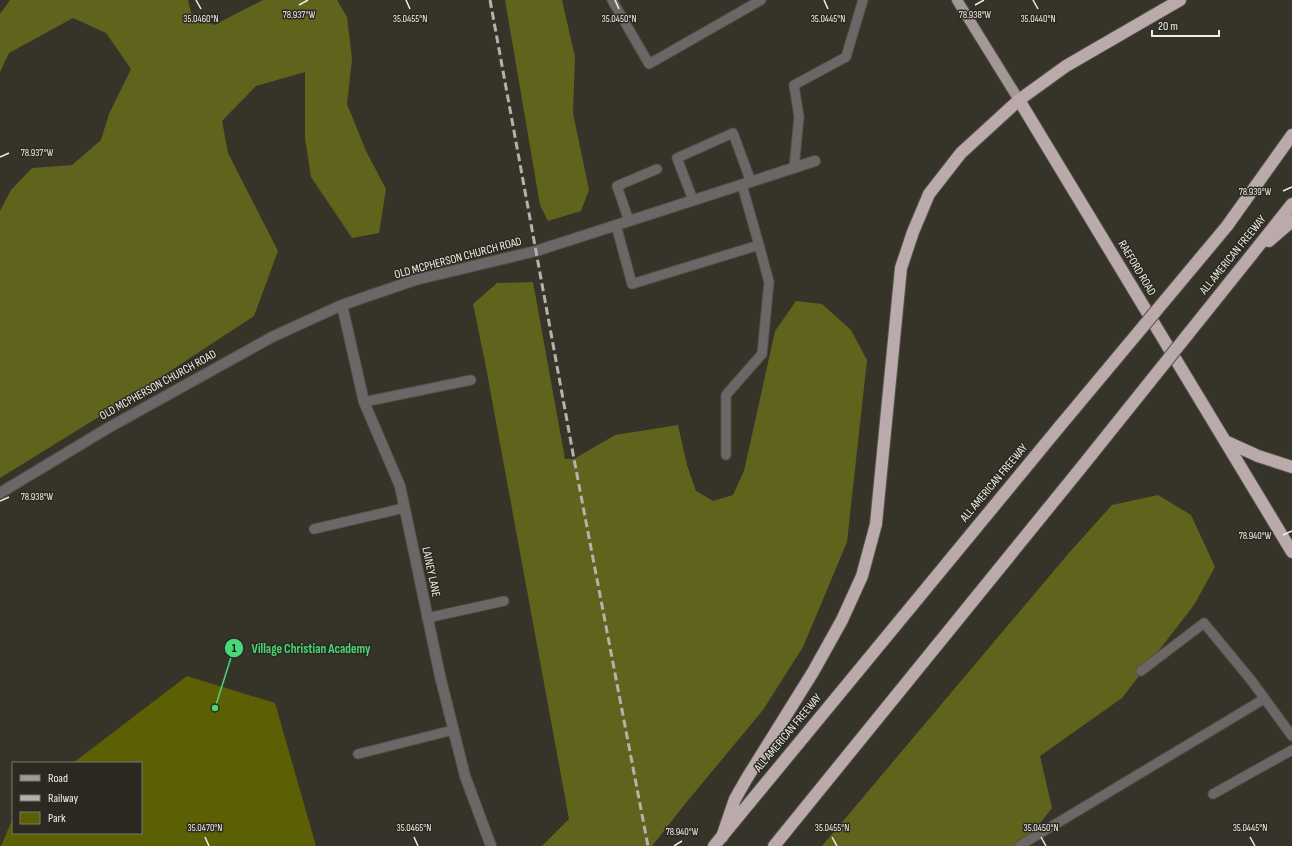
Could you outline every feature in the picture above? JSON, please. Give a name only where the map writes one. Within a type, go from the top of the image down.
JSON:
[{"type":"highway","points":[[718,842],[735,800],[747,778],[813,672],[835,633],[862,576],[876,524],[901,268],[913,232],[929,194],[960,153],[1019,100],[1066,66],[1180,0]]},
{"type":"highway","name":"RAEFORD ROAD","points":[[1019,100],[1292,552]]},
{"type":"highway","name":"ALL AMERICAN FREEWAY","points":[[718,842],[1060,426],[1227,226],[1292,136]]},
{"type":"highway","name":"ALL AMERICAN FREEWAY","points":[[774,846],[1080,469],[1292,204]]},
{"type":"highway","points":[[1249,258],[1292,221]]},
{"type":"highway","points":[[1225,441],[1258,456],[1292,467]]},
{"type":"main road","name":"RAEFORD ROAD","points":[[957,0],[1019,100]]},
{"type":"street","name":"OLD MCPHERSON CHURCH ROAD","points":[[0,493],[108,428],[272,337],[342,305],[415,280],[536,251],[815,161]]},
{"type":"street","name":"LAINEY LANE","points":[[342,305],[364,402],[400,486],[440,676],[453,730],[465,776],[492,846]]},
{"type":"lane","points":[[612,0],[649,64],[761,0]]},
{"type":"lane","points":[[794,168],[799,117],[794,85],[846,57],[863,0]]},
{"type":"lane","points":[[693,200],[677,158],[733,133],[769,282],[762,354],[726,395],[726,456]]},
{"type":"lane","points":[[629,221],[617,186],[657,169]]},
{"type":"lane","points":[[616,225],[632,284],[759,245]]},
{"type":"lane","points":[[364,402],[471,380]]},
{"type":"lane","points":[[314,529],[404,508]]},
{"type":"lane","points":[[428,618],[504,601]]},
{"type":"lane","points":[[1141,671],[1204,623],[1251,680],[1292,736]]},
{"type":"lane","points":[[1019,846],[1264,699]]},
{"type":"lane","points":[[358,754],[453,730]]},
{"type":"lane","points":[[1213,794],[1292,750]]},
{"type":"green space","points":[[187,676],[275,703],[316,846],[1,846],[12,820],[12,834],[142,834],[142,762],[74,762]]},
{"type":"shaded area","points":[[10,0],[188,0],[191,13],[214,25],[263,0],[337,0],[347,17],[352,59],[347,104],[366,151],[386,189],[379,233],[352,238],[311,177],[305,138],[305,72],[256,86],[222,121],[228,153],[278,251],[254,316],[123,402],[0,478],[0,211],[11,190],[32,168],[72,165],[101,140],[109,114],[131,69],[106,33],[73,18],[9,53],[0,72],[0,14]]},
{"type":"shaded area","points":[[505,0],[562,0],[575,57],[573,113],[589,190],[581,211],[548,221],[540,205]]},
{"type":"shaded area","points":[[533,282],[565,459],[574,459],[615,435],[678,425],[687,465],[696,491],[713,501],[733,495],[744,471],[775,331],[796,301],[822,304],[851,330],[867,360],[847,542],[803,647],[763,710],[652,846],[542,846],[569,819],[473,304],[497,283]]},
{"type":"shaded area","points":[[1158,495],[1191,515],[1215,567],[1194,605],[1122,698],[1040,756],[1052,808],[1022,846],[822,846],[1068,554],[1112,505]]},
{"type":"railway","points":[[490,0],[574,459],[648,846]]},
{"type":"place","name":"Village Christian Academy","points":[[215,708]]}]
